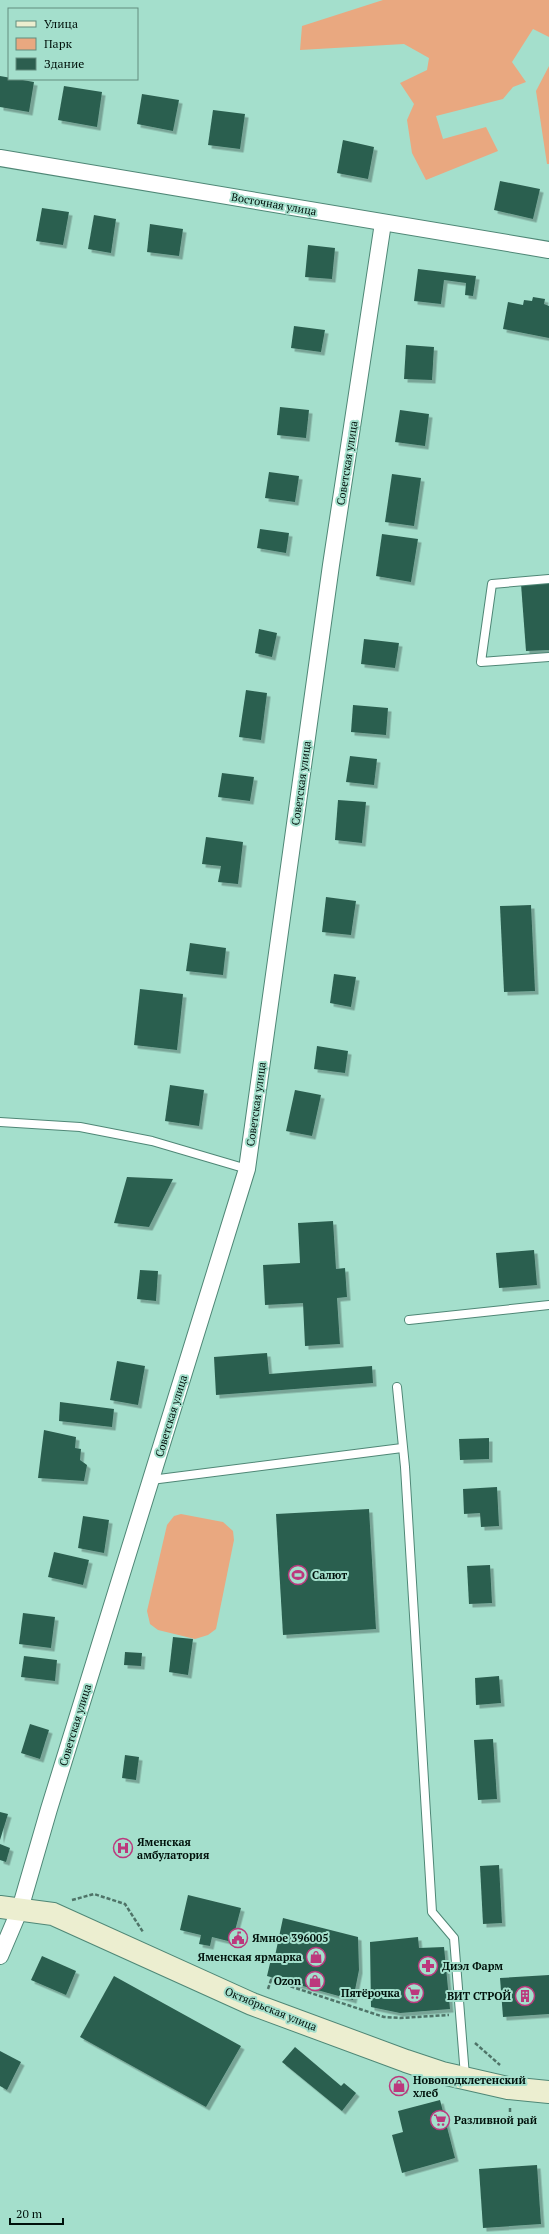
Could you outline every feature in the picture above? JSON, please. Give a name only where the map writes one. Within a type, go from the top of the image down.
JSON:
[{"type":"street","name":"Восточная улица","points":[[0,158],[549,250]]},
{"type":"street","name":"Советская улица","points":[[0,1956],[10,1908],[49,1809],[247,1169],[331,565],[383,222]]},
{"type":"street","name":"Октябрьская улица","points":[[10,1908],[53,1914],[252,2004],[406,2061],[465,2078],[508,2088],[549,2092]]},
{"type":"lane","points":[[549,579],[492,584],[481,662],[549,657]]},
{"type":"lane","points":[[0,1122],[80,1127],[152,1141],[247,1169]]},
{"type":"lane","points":[[409,1320],[549,1305]]},
{"type":"lane","points":[[397,1387],[405,1467],[432,1912],[454,1938],[465,2078]]},
{"type":"lane","points":[[151,1480],[402,1448]]},
{"type":"path","points":[[66,1902],[94,1894],[125,1904],[145,1936]]},
{"type":"path","points":[[267,1992],[271,1980],[384,2017],[400,2018],[460,2014]]},
{"type":"path","points":[[470,2037],[506,2069]]},
{"type":"green space","points":[[383,0],[549,0],[549,37],[533,29],[512,62],[526,82],[513,87],[503,99],[436,116],[443,139],[486,127],[498,151],[426,180],[412,153],[407,120],[414,104],[400,83],[427,70],[429,58],[404,44],[300,50],[302,26]]},
{"type":"green space","points":[[549,66],[549,164],[547,164],[536,91]]},
{"type":"green space","points":[[181,1514],[223,1522],[233,1531],[234,1540],[216,1629],[208,1635],[195,1639],[158,1630],[150,1624],[147,1611],[167,1525],[174,1516]]},
{"type":"building","points":[[0,76],[8,77],[8,80],[34,82],[29,112],[0,107]]},
{"type":"building","points":[[64,86],[102,92],[97,127],[58,120]]},
{"type":"building","points":[[142,94],[179,100],[173,131],[137,124]]},
{"type":"building","points":[[213,110],[245,114],[240,149],[208,145]]},
{"type":"building","points":[[343,140],[374,147],[368,179],[337,173]]},
{"type":"building","points":[[500,181],[540,189],[533,219],[494,210]]},
{"type":"building","points":[[42,208],[69,212],[63,245],[36,241]]},
{"type":"building","points":[[94,215],[116,219],[111,253],[88,249]]},
{"type":"building","points":[[150,224],[183,229],[179,256],[147,252]]},
{"type":"building","points":[[308,245],[335,248],[332,279],[305,277]]},
{"type":"building","points":[[418,269],[476,276],[473,296],[465,295],[466,283],[444,280],[441,304],[414,301]]},
{"type":"building","points":[[533,297],[545,299],[544,304],[549,306],[549,338],[503,329],[508,302],[523,305],[524,300],[532,301]]},
{"type":"building","points":[[294,326],[325,330],[321,352],[291,348]]},
{"type":"building","points":[[406,345],[434,347],[432,380],[404,379]]},
{"type":"building","points":[[280,407],[309,410],[306,438],[277,435]]},
{"type":"building","points":[[400,410],[429,414],[425,446],[395,442]]},
{"type":"building","points":[[269,472],[299,476],[295,502],[265,498]]},
{"type":"building","points":[[392,474],[421,478],[414,526],[385,522]]},
{"type":"building","points":[[260,529],[289,533],[286,553],[257,548]]},
{"type":"building","points":[[382,534],[418,539],[411,582],[376,576]]},
{"type":"building","points":[[549,582],[549,650],[526,651],[521,584]]},
{"type":"building","points":[[259,629],[277,633],[272,657],[255,653]]},
{"type":"building","points":[[364,639],[399,643],[395,668],[361,664]]},
{"type":"building","points":[[246,690],[267,693],[261,740],[239,737]]},
{"type":"building","points":[[353,705],[388,708],[386,735],[351,732]]},
{"type":"building","points":[[350,756],[377,759],[374,785],[346,782]]},
{"type":"building","points":[[222,773],[254,777],[250,801],[218,797]]},
{"type":"building","points":[[338,800],[366,802],[362,843],[335,840]]},
{"type":"building","points":[[206,837],[243,842],[238,884],[218,882],[221,866],[202,864]]},
{"type":"building","points":[[326,897],[356,901],[351,935],[322,932]]},
{"type":"building","points":[[531,905],[535,991],[504,992],[500,906]]},
{"type":"building","points":[[190,943],[226,948],[223,975],[186,971]]},
{"type":"building","points":[[334,974],[356,977],[351,1007],[330,1003]]},
{"type":"building","points":[[140,989],[183,994],[177,1050],[134,1045]]},
{"type":"building","points":[[317,1046],[348,1051],[345,1073],[314,1069]]},
{"type":"building","points":[[170,1085],[204,1090],[199,1126],[165,1121]]},
{"type":"building","points":[[295,1090],[321,1095],[312,1136],[286,1131]]},
{"type":"building","points":[[127,1177],[173,1179],[149,1227],[114,1223]]},
{"type":"building","points":[[333,1221],[336,1269],[345,1268],[347,1297],[337,1298],[340,1344],[305,1346],[303,1303],[265,1305],[263,1265],[300,1263],[298,1223]]},
{"type":"building","points":[[534,1250],[537,1285],[499,1288],[496,1253]]},
{"type":"building","points":[[140,1270],[158,1271],[156,1301],[137,1299]]},
{"type":"building","points":[[267,1353],[269,1374],[372,1366],[373,1383],[216,1395],[214,1357]]},
{"type":"building","points":[[117,1361],[145,1366],[138,1405],[110,1400]]},
{"type":"building","points":[[60,1402],[114,1409],[112,1427],[59,1421]]},
{"type":"building","points":[[44,1430],[76,1437],[75,1448],[81,1449],[80,1460],[87,1465],[84,1481],[38,1478]]},
{"type":"building","points":[[489,1438],[489,1459],[460,1460],[459,1439]]},
{"type":"building","points":[[497,1487],[499,1526],[481,1527],[480,1513],[464,1514],[463,1489]]},
{"type":"building","points":[[369,1509],[376,1629],[283,1635],[276,1514]]},
{"type":"building","points":[[83,1516],[109,1520],[104,1553],[78,1548]]},
{"type":"building","points":[[54,1552],[89,1560],[83,1585],[48,1577]]},
{"type":"building","points":[[490,1565],[492,1603],[469,1604],[467,1566]]},
{"type":"building","points":[[23,1613],[55,1617],[51,1648],[19,1644]]},
{"type":"building","points":[[173,1637],[193,1639],[188,1675],[169,1672]]},
{"type":"building","points":[[125,1652],[142,1653],[141,1666],[124,1665]]},
{"type":"building","points":[[24,1656],[57,1660],[55,1681],[21,1677]]},
{"type":"building","points":[[499,1676],[501,1703],[476,1705],[475,1678]]},
{"type":"building","points":[[30,1724],[49,1730],[40,1759],[21,1753]]},
{"type":"building","points":[[493,1739],[497,1799],[478,1800],[474,1740]]},
{"type":"building","points":[[125,1755],[139,1757],[136,1780],[122,1778]]},
{"type":"building","points":[[0,1812],[8,1814],[0,1840]]},
{"type":"building","points":[[0,1844],[10,1848],[6,1862],[0,1860]]},
{"type":"building","points":[[499,1865],[502,1923],[483,1924],[480,1866]]},
{"type":"building","points":[[188,1895],[241,1908],[232,1942],[212,1937],[210,1946],[199,1944],[201,1935],[180,1930]]},
{"type":"building","name":"Яменская ярмарка","points":[[283,1918],[358,1937],[359,1970],[353,2000],[267,1976],[271,1959],[275,1956]]},
{"type":"building","points":[[418,1937],[419,1948],[444,1947],[450,2009],[400,2013],[371,2007],[370,1942]]},
{"type":"building","points":[[42,1956],[76,1971],[66,1995],[31,1980]]},
{"type":"building","name":"ВИТ СТРОЙ","points":[[549,1975],[549,2014],[503,2017],[500,1978]]},
{"type":"building","points":[[114,1976],[241,2046],[206,2107],[80,2037]]},
{"type":"building","points":[[295,2047],[341,2086],[344,2083],[356,2093],[342,2111],[282,2062]]},
{"type":"building","points":[[0,2051],[21,2062],[7,2090],[0,2086]]},
{"type":"building","name":"Новоподклетенский хлеб","points":[[394,2082],[404,2082],[404,2090],[394,2090]]},
{"type":"building","points":[[440,2100],[455,2158],[402,2173],[392,2135],[403,2132],[398,2111]]},
{"type":"building","points":[[537,2165],[541,2224],[483,2228],[479,2169]]},
{"type":"place","name":"Салют","points":[[298,1575]]},
{"type":"place","name":"Яменская амбулатория","points":[[123,1848]]},
{"type":"place","name":"Ямное 396005","points":[[238,1938]]},
{"type":"place","name":"Яменская ярмарка","points":[[316,1957]]},
{"type":"place","name":"Диэл Фарм","points":[[428,1966]]},
{"type":"place","name":"Ozon","points":[[315,1981]]},
{"type":"place","name":"Пятёрочка","points":[[414,1993]]},
{"type":"place","name":"ВИТ СТРОЙ","points":[[525,1996]]},
{"type":"place","name":"Новоподклетенский хлеб","points":[[399,2086]]},
{"type":"place","name":"Разливной рай","points":[[440,2120]]}]
